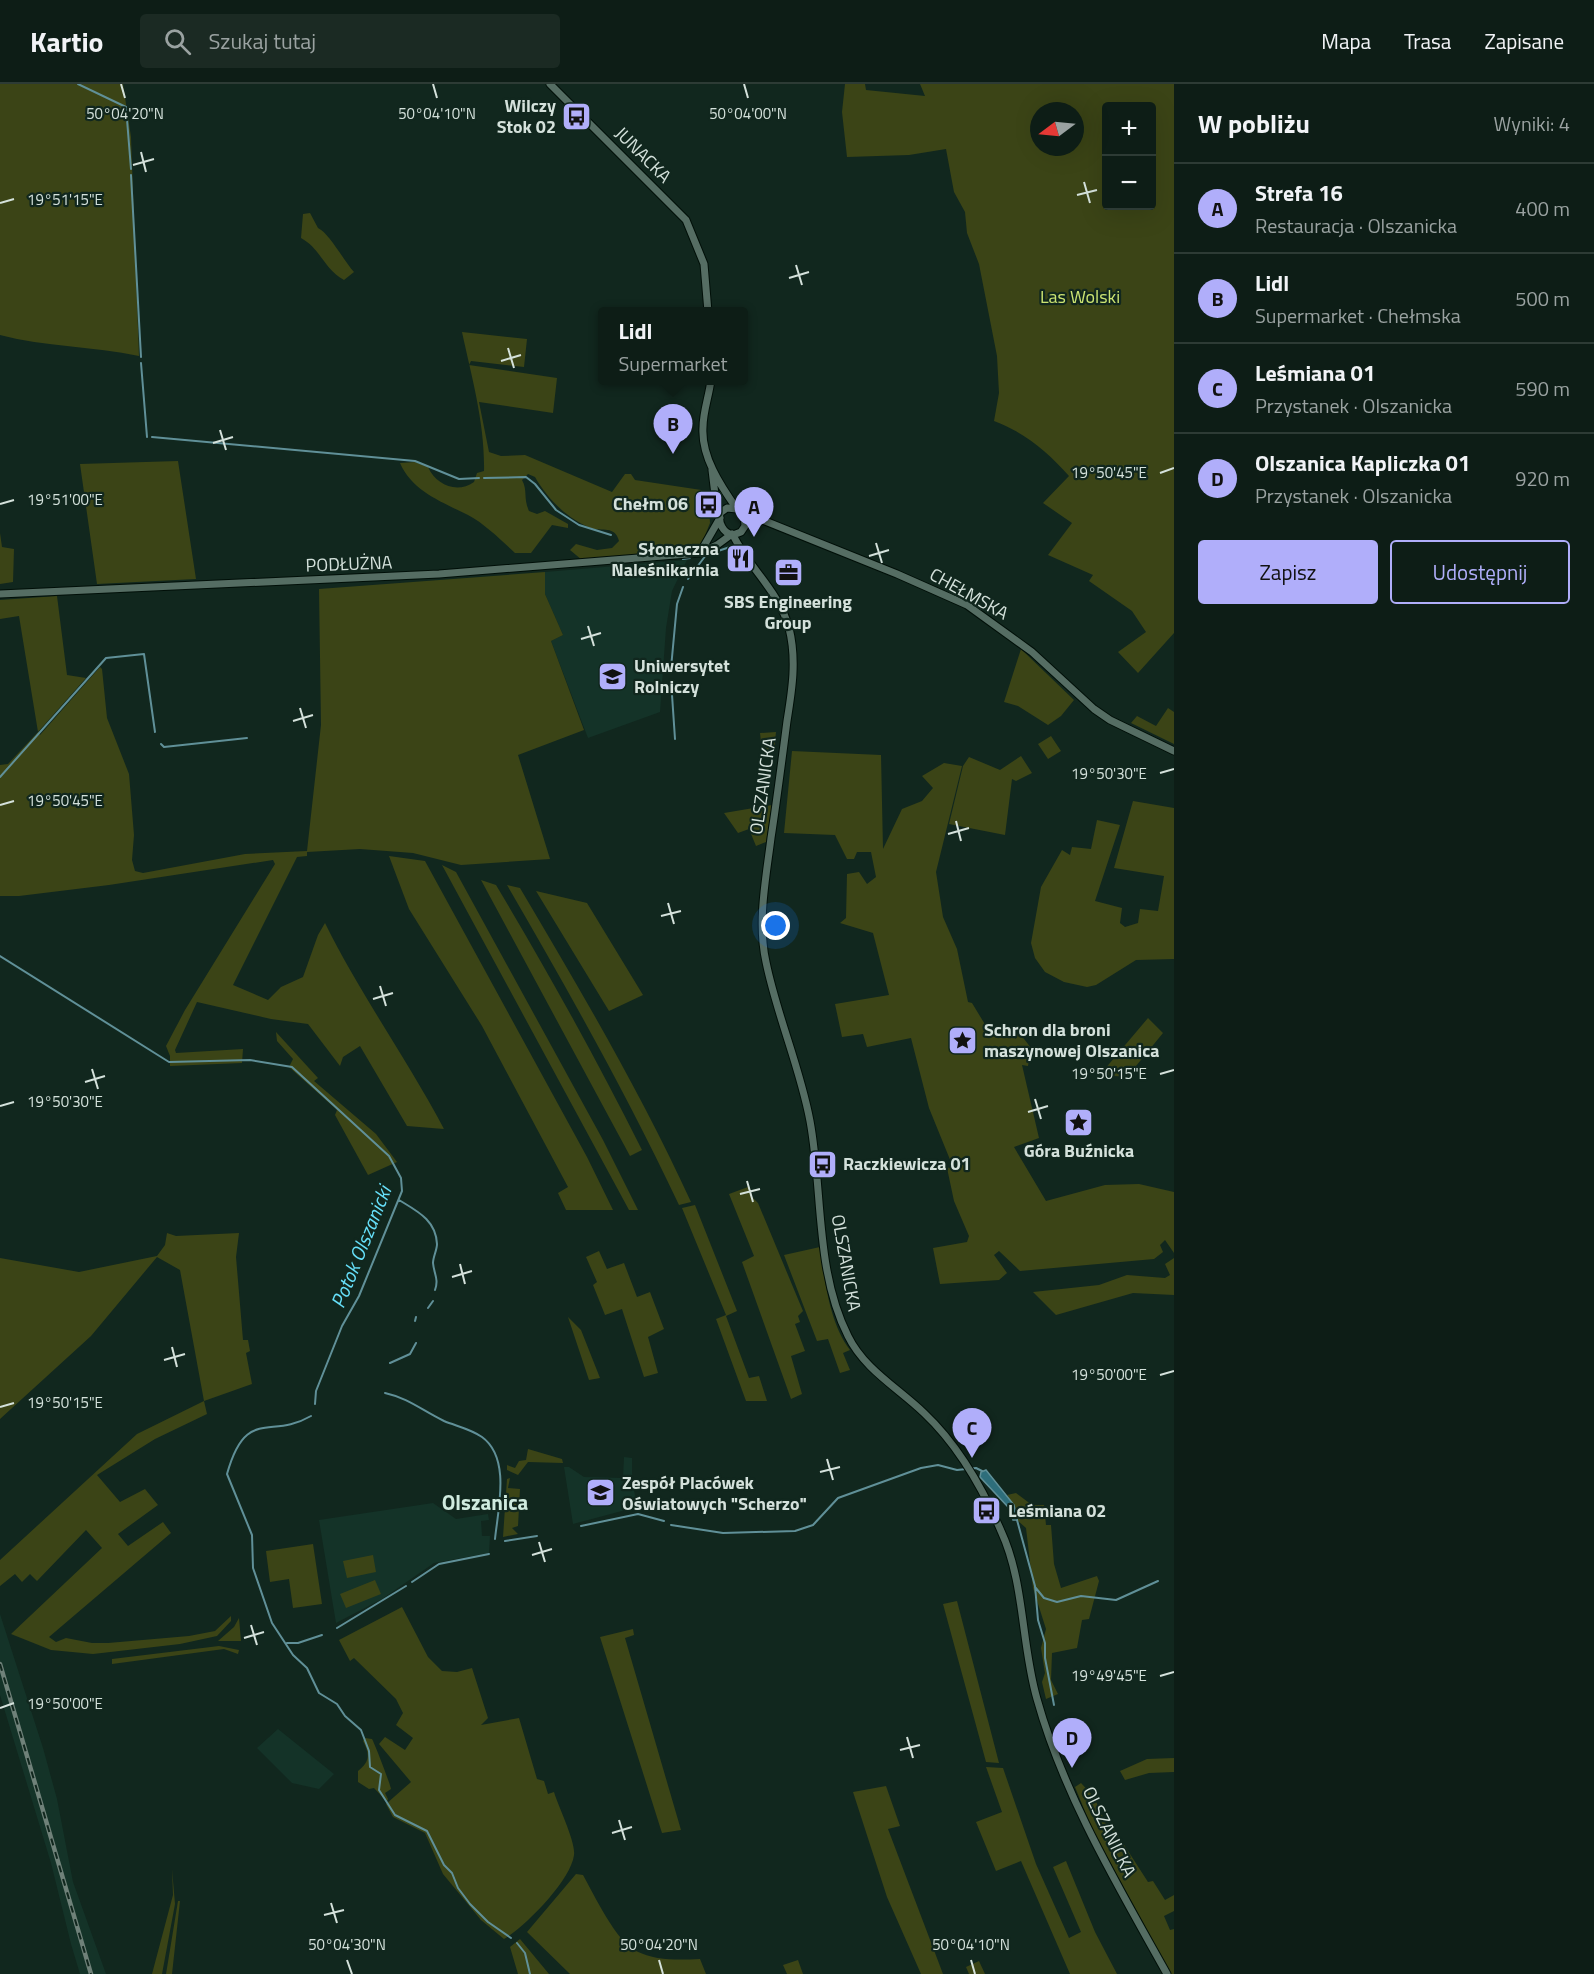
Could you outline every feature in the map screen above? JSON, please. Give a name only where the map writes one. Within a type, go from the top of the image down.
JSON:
[{"type":"street","name":"JUNACKA","points":[[550,84],[671,204],[689,226],[702,256],[707,307]]},
{"type":"street","points":[[710,385],[703,426],[704,448],[711,464],[745,519],[743,529]]},
{"type":"street","points":[[711,464],[716,503],[723,529],[732,535],[743,529],[749,520],[759,517]]},
{"type":"street","points":[[700,553],[720,516],[727,508],[738,509]]},
{"type":"street","name":"CHEŁMSKA","points":[[738,509],[967,605],[1032,652],[1094,709],[1110,720],[1174,751]]},
{"type":"street","name":"OLSZANICKA","points":[[743,529],[749,558]]},
{"type":"street","name":"OLSZANICKA","points":[[732,535],[780,605],[792,650],[792,684],[766,878],[763,934],[767,967],[803,1088],[811,1126],[832,1290],[842,1322],[855,1349],[876,1372],[933,1422],[964,1464],[990,1506],[1008,1548],[1016,1580],[1032,1678],[1052,1745],[1113,1878],[1167,1974]]},
{"type":"street","name":"PODŁUŻNA","points":[[0,594],[429,575],[700,553],[732,535]]},
{"type":"shaded area","name":"Uniwersytet Rolniczy","points":[[687,560],[672,591],[666,628],[660,712],[588,738],[551,641],[563,635],[545,594],[545,572]]},
{"type":"shaded area","name":"Zespół Placówek Oświatowych \"Scherzo\"","points":[[624,1457],[632,1458],[632,1479],[637,1507],[573,1524],[564,1467],[569,1467],[584,1477],[623,1478]]},
{"type":"shaded area","points":[[433,1503],[456,1519],[488,1514],[489,1520],[481,1521],[482,1536],[490,1536],[489,1553],[434,1563],[382,1599],[336,1623],[319,1520]]},
{"type":"shaded area","points":[[0,1614],[57,1799],[73,1882],[106,1974],[80,1974],[71,1944],[51,1863],[0,1695]]},
{"type":"shaded area","points":[[278,1729],[334,1774],[319,1789],[292,1783],[257,1748]]},
{"type":"green space","points":[[0,84],[123,84],[131,137],[139,356],[34,342],[0,335]]},
{"type":"green space","name":"Las Wolski","points":[[845,84],[865,84],[866,90],[925,96],[920,84],[1174,84],[1174,633],[1138,673],[1118,652],[1146,632],[1132,611],[1089,581],[1093,575],[1048,555],[1072,523],[1043,503],[1069,476],[1035,444],[994,421],[999,393],[997,356],[979,264],[967,233],[965,212],[954,192],[946,149],[909,155],[847,157],[842,112]]},
{"type":"green space","points":[[310,213],[318,228],[327,235],[354,272],[344,280],[331,270],[308,242],[301,238],[303,214]]},
{"type":"green space","points":[[462,332],[527,339],[524,367],[471,361],[469,364]]},
{"type":"green space","points":[[469,365],[557,378],[553,413],[479,402],[489,452],[501,456],[525,455],[612,492],[625,474],[631,474],[635,480],[708,491],[710,523],[700,548],[582,560],[570,550],[576,544],[597,550],[612,548],[619,541],[617,536],[611,531],[591,528],[574,519],[545,493],[535,477],[528,474],[522,480],[529,511],[537,514],[545,511],[568,524],[568,528],[552,525],[531,553],[515,553],[481,523],[420,488],[405,473],[400,463],[415,462],[428,467],[436,479],[454,487],[467,486],[474,482],[477,473],[484,471],[480,418]]},
{"type":"green space","points":[[178,461],[196,579],[97,584],[80,464]]},
{"type":"green space","points":[[0,533],[2,547],[14,549],[13,582],[0,584]]},
{"type":"green space","points":[[545,572],[545,594],[563,635],[551,641],[584,730],[518,755],[550,859],[461,865],[413,853],[360,849],[307,852],[307,856],[297,857],[233,985],[268,1000],[281,987],[303,977],[318,935],[325,923],[444,1129],[407,1126],[360,1046],[343,1057],[340,1066],[308,1024],[271,1019],[197,1002],[175,1050],[176,1053],[243,1049],[242,1063],[170,1066],[170,1056],[166,1046],[185,1010],[275,864],[273,860],[109,885],[19,896],[0,896],[0,765],[8,764],[38,732],[40,735],[100,667],[107,718],[129,774],[134,835],[132,860],[135,871],[143,873],[245,854],[307,851],[321,725],[319,589]]},
{"type":"green space","points":[[57,596],[67,675],[86,678],[38,732],[19,616],[0,619],[0,600]]},
{"type":"green space","points":[[1021,649],[1074,700],[1061,716],[1048,725],[1018,706],[1004,702]]},
{"type":"green space","points":[[1168,708],[1174,712],[1174,744],[1131,723],[1137,716],[1156,726]]},
{"type":"green space","points":[[776,732],[774,751],[762,751],[760,733]]},
{"type":"green space","points":[[1051,736],[1061,751],[1048,759],[1038,744]]},
{"type":"green space","points":[[792,751],[881,755],[883,849],[902,809],[922,801],[933,788],[922,776],[944,763],[962,766],[936,872],[943,917],[957,949],[968,1002],[972,1003],[989,1031],[1005,1029],[1016,1039],[1018,1031],[1031,1048],[1028,1066],[1022,1065],[1039,1138],[1014,1147],[1046,1201],[1105,1185],[1139,1184],[1174,1192],[1174,1253],[1165,1240],[1160,1245],[1163,1252],[1154,1259],[1020,1271],[999,1251],[994,1255],[1007,1273],[999,1280],[940,1284],[933,1248],[967,1242],[969,1236],[954,1201],[947,1168],[953,1167],[929,1108],[911,1038],[867,1047],[863,1034],[842,1037],[835,1004],[889,995],[873,933],[840,923],[846,918],[847,874],[859,872],[867,884],[876,877],[871,852],[857,852],[854,859],[847,859],[835,835],[784,833]]},
{"type":"green space","points":[[1021,756],[1032,773],[1016,781],[1012,779],[1005,835],[949,824],[963,766],[969,757],[1000,770]]},
{"type":"green space","points":[[1133,801],[1174,808],[1174,959],[1136,960],[1096,985],[1087,987],[1064,982],[1045,972],[1035,958],[1031,943],[1041,887],[1062,850],[1070,855],[1072,847],[1091,849],[1097,820],[1120,825],[1095,901],[1122,908],[1120,923],[1125,927],[1138,923],[1140,909],[1158,911],[1164,876],[1114,868]]},
{"type":"green space","points":[[772,805],[766,842],[756,846],[749,829],[738,833],[724,813]]},
{"type":"green space","points":[[389,856],[425,861],[587,1157],[613,1210],[566,1210],[558,1193],[568,1187],[482,1026],[409,909]]},
{"type":"green space","points":[[442,865],[456,872],[603,1140],[638,1210],[629,1210]]},
{"type":"green space","points":[[481,880],[496,885],[572,1016],[642,1150],[630,1156]]},
{"type":"green space","points":[[507,885],[520,888],[565,965],[631,1082],[691,1202],[679,1205],[596,1043]]},
{"type":"green space","points":[[536,891],[587,903],[643,995],[609,1011]]},
{"type":"green space","points":[[1148,1018],[1163,1033],[1127,1077],[1103,1075],[1104,1070]]},
{"type":"green space","points":[[276,1032],[318,1078],[314,1081],[376,1134],[397,1162],[368,1175],[335,1115],[337,1110],[289,1067],[293,1059],[277,1041]]},
{"type":"green space","points":[[748,1187],[751,1196],[758,1203],[803,1311],[798,1316],[800,1322],[795,1324],[805,1351],[791,1356],[802,1394],[791,1399],[742,1262],[754,1256],[729,1194]]},
{"type":"green space","points":[[695,1205],[737,1311],[726,1316],[749,1378],[759,1376],[767,1401],[746,1401],[716,1319],[726,1315],[682,1208]]},
{"type":"green space","points":[[167,1233],[176,1236],[239,1233],[236,1257],[243,1340],[248,1340],[250,1351],[246,1353],[252,1384],[204,1401],[180,1270],[157,1257],[91,1336],[0,1419],[0,1258],[79,1272],[157,1256],[165,1245]]},
{"type":"green space","points":[[820,1247],[833,1314],[837,1327],[850,1350],[843,1353],[850,1370],[840,1373],[828,1339],[817,1341],[784,1255]]},
{"type":"green space","points":[[599,1251],[607,1269],[624,1263],[637,1297],[650,1292],[664,1329],[648,1337],[658,1373],[644,1377],[622,1309],[605,1315],[593,1285],[597,1282],[586,1257]]},
{"type":"green space","points":[[1174,1258],[1174,1295],[1133,1293],[1056,1315],[1033,1292],[1099,1285],[1127,1275],[1165,1278],[1170,1275],[1165,1264]]},
{"type":"green space","points":[[568,1317],[581,1330],[600,1378],[589,1380]]},
{"type":"green space","points":[[204,1401],[207,1414],[155,1439],[97,1475],[120,1502],[145,1489],[158,1505],[118,1534],[128,1546],[163,1522],[171,1533],[49,1637],[56,1642],[66,1638],[92,1643],[108,1643],[189,1636],[215,1631],[231,1616],[231,1621],[217,1636],[180,1644],[93,1654],[51,1650],[11,1634],[102,1548],[86,1530],[37,1581],[30,1574],[22,1582],[15,1574],[0,1586],[0,1560],[137,1434]]},
{"type":"green space","points":[[528,1449],[562,1459],[563,1463],[528,1462],[518,1475],[507,1470],[507,1465],[515,1468],[519,1461],[526,1460]]},
{"type":"green space","points":[[510,1478],[508,1488],[520,1489],[518,1526],[512,1528],[518,1534],[503,1537],[507,1479]]},
{"type":"green space","points":[[1016,1493],[1032,1505],[1044,1505],[1046,1525],[1051,1525],[1054,1564],[1061,1588],[1097,1576],[1099,1581],[1089,1619],[1082,1620],[1077,1648],[1052,1653],[1051,1680],[1058,1694],[1046,1699],[1042,1682],[1045,1673],[1041,1648],[1046,1629],[1033,1588],[1026,1528],[1017,1520],[1016,1509],[1007,1495]]},
{"type":"green space","points":[[313,1544],[322,1604],[293,1608],[289,1579],[270,1582],[266,1551]]},
{"type":"green space","points":[[373,1555],[376,1572],[347,1578],[343,1561]]},
{"type":"green space","points":[[375,1580],[381,1594],[346,1608],[340,1594]]},
{"type":"green space","points":[[957,1601],[999,1763],[986,1762],[943,1604]]},
{"type":"green space","points":[[402,1607],[428,1657],[442,1671],[457,1672],[472,1668],[488,1718],[481,1725],[519,1718],[537,1779],[544,1781],[548,1794],[554,1792],[572,1842],[574,1855],[565,1877],[546,1902],[524,1924],[504,1939],[481,1920],[443,1874],[425,1833],[393,1817],[386,1804],[411,1782],[379,1744],[385,1737],[405,1750],[413,1738],[396,1725],[403,1713],[396,1699],[354,1658],[350,1661],[339,1640]]},
{"type":"green space","points":[[239,1618],[241,1641],[218,1641],[234,1627]]},
{"type":"green space","points":[[633,1629],[634,1635],[625,1638],[681,1830],[662,1833],[600,1637]]},
{"type":"green space","points":[[219,1646],[239,1650],[238,1654],[224,1649],[112,1664],[112,1659]]},
{"type":"green space","points":[[365,1738],[372,1739],[388,1779],[391,1789],[385,1793],[387,1802],[374,1788],[369,1789],[358,1782],[358,1771],[368,1758],[363,1741]]},
{"type":"green space","points":[[1174,1758],[1174,1772],[1149,1773],[1125,1780],[1120,1771],[1147,1759]]},
{"type":"green space","points":[[986,1767],[1003,1768],[1036,1864],[1069,1938],[1081,1932],[1053,1867],[1066,1861],[1095,1932],[1117,1974],[1070,1974],[1021,1861],[996,1871],[976,1822],[1002,1812]]},
{"type":"green space","points":[[1081,1783],[1094,1797],[1106,1824],[1110,1823],[1148,1882],[1153,1881],[1165,1900],[1174,1895],[1174,1911],[1164,1916],[1170,1930],[1174,1929],[1174,1974],[1171,1974],[1093,1831],[1075,1787]]},
{"type":"green space","points":[[886,1786],[900,1826],[888,1829],[943,1974],[921,1974],[887,1897],[853,1792]]},
{"type":"green space","points":[[172,1869],[175,1904],[162,1974],[152,1974],[173,1895]]},
{"type":"green space","points":[[576,1874],[583,1875],[606,1917],[629,1946],[636,1951],[659,1958],[700,1959],[706,1974],[570,1974],[527,1932]]},
{"type":"green space","points":[[178,1901],[180,1901],[172,1974],[166,1974]]},
{"type":"green space","points":[[520,1939],[549,1974],[518,1974],[510,1947]]},
{"type":"green space","points":[[798,1960],[803,1974],[787,1974],[783,1965]]},
{"type":"green space","points":[[979,1961],[985,1974],[969,1974],[966,1967]]},
{"type":"water","points":[[986,1470],[1014,1505],[1017,1520],[1013,1520],[1008,1507],[980,1477],[981,1472]]},
{"type":"waterway","points":[[78,84],[126,107],[131,169]]},
{"type":"waterway","points":[[131,175],[141,357]]},
{"type":"waterway","points":[[141,363],[147,437]]},
{"type":"waterway","points":[[152,437],[415,461],[459,479],[479,478]]},
{"type":"waterway","points":[[484,478],[526,477],[535,484],[556,510],[579,525],[611,535]]},
{"type":"waterway","points":[[688,579],[706,555],[733,546]]},
{"type":"waterway","points":[[683,559],[690,558]]},
{"type":"waterway","points":[[671,668],[677,604],[683,587]]},
{"type":"waterway","points":[[0,777],[106,658],[144,654],[155,732]]},
{"type":"waterway","points":[[671,680],[675,739]]},
{"type":"waterway","points":[[161,744],[164,747],[247,738]]},
{"type":"waterway","name":"Potok Olszanicki","points":[[0,956],[169,1062],[250,1060],[292,1067],[389,1156],[401,1178],[402,1191],[359,1296],[342,1326],[316,1391],[315,1404]]},
{"type":"waterway","points":[[399,1200],[424,1217],[436,1236],[437,1244],[433,1263],[435,1290]]},
{"type":"waterway","points":[[428,1308],[433,1301]]},
{"type":"waterway","points":[[415,1321],[416,1317]]},
{"type":"waterway","points":[[390,1363],[410,1354],[416,1343]]},
{"type":"waterway","points":[[385,1393],[408,1401],[444,1421],[473,1432],[491,1446],[500,1471],[500,1499],[495,1539]]},
{"type":"waterway","name":"Potok Olszanicki","points":[[311,1416],[296,1423],[261,1428],[251,1432],[242,1440],[234,1453],[227,1474],[252,1535],[253,1568],[272,1623],[293,1655],[307,1668],[319,1693],[337,1704],[345,1716],[361,1730],[369,1751],[370,1767],[381,1774],[379,1790],[395,1815],[427,1831],[444,1865],[452,1873],[458,1888],[470,1904],[488,1922],[511,1938]]},
{"type":"waterway","points":[[671,1525],[723,1533],[795,1531],[813,1525],[838,1498],[921,1468],[938,1465],[957,1470],[976,1468],[982,1471]]},
{"type":"waterway","points":[[581,1526],[638,1514],[664,1521]]},
{"type":"waterway","points":[[1017,1520],[1035,1586],[1038,1620],[1045,1643],[1045,1658],[1054,1705]]},
{"type":"waterway","points":[[505,1541],[537,1536]]},
{"type":"waterway","points":[[412,1582],[439,1564],[489,1554]]},
{"type":"waterway","points":[[1035,1587],[1044,1598],[1057,1602],[1081,1596],[1116,1600],[1158,1581]]},
{"type":"waterway","points":[[337,1628],[406,1586]]},
{"type":"waterway","points":[[287,1643],[298,1643],[322,1635]]},
{"type":"waterway","name":"Potok Olszanicki","points":[[517,1943],[525,1953],[530,1974]]},
{"type":"railway","points":[[0,1664],[91,1974]]},
{"type":"place","name":"Wilczy Stok 02","points":[[577,116]]},
{"type":"place","name":"Lidl","points":[[673,454]]},
{"type":"place","name":"Chełm 06","points":[[709,504]]},
{"type":"place","name":"Strefa 16","points":[[754,537]]},
{"type":"place","name":"Słoneczna Naleśnikarnia","points":[[740,559]]},
{"type":"place","name":"SBS Engineering Group","points":[[788,573]]},
{"type":"place","name":"Uniwersytet Rolniczy","points":[[613,676]]},
{"type":"place","name":"Schron dla broni maszynowej Olszanica","points":[[963,1040]]},
{"type":"place","name":"Góra Buźnicka","points":[[1079,1122]]},
{"type":"place","name":"Raczkiewicza 01","points":[[822,1164]]},
{"type":"place","name":"Leśmiana 01","points":[[972,1458]]},
{"type":"place","name":"Zespół Placówek Oświatowych \"Scherzo\"","points":[[601,1493]]},
{"type":"place","name":"Leśmiana 02","points":[[987,1511]]},
{"type":"place","name":"Olszanica Kapliczka 01","points":[[1072,1768]]},
{"type":"district","name":"Olszanica","points":[[485,1503]]}]
